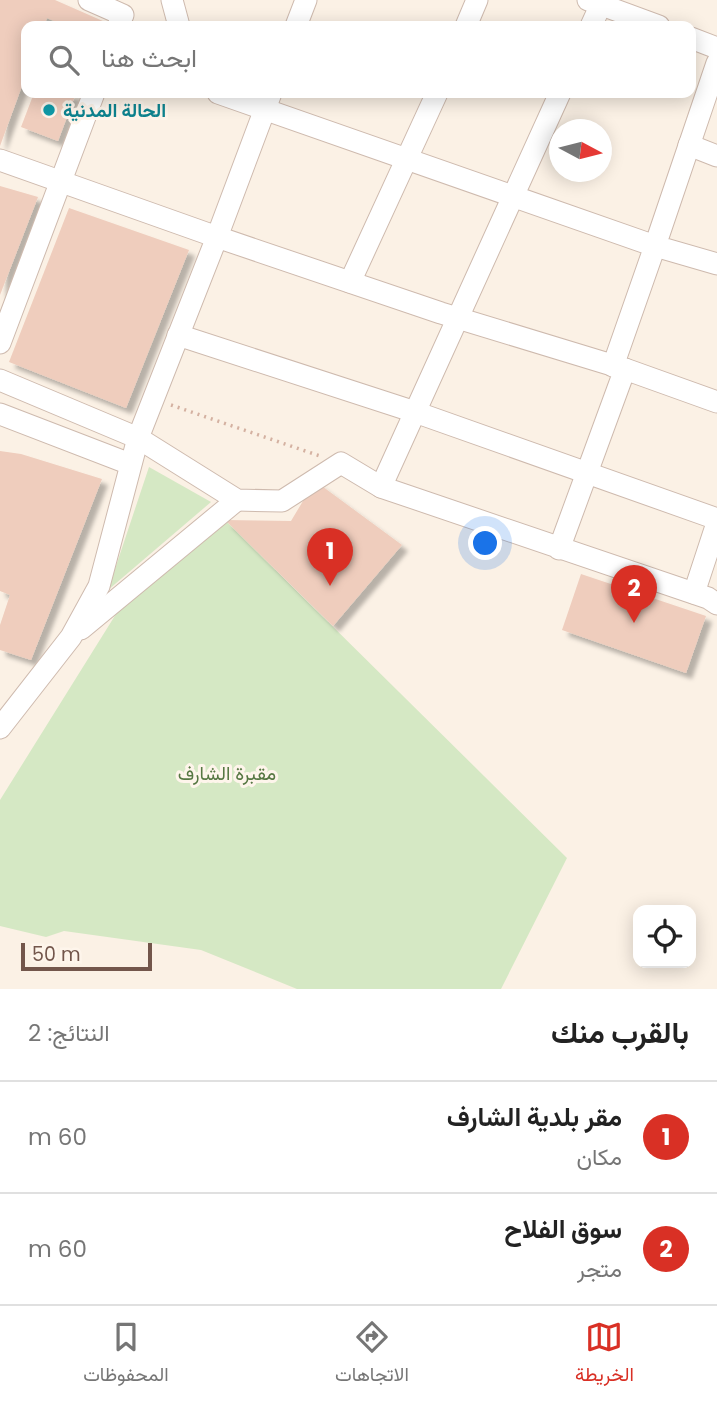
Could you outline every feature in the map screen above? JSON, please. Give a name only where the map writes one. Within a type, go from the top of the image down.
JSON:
[{"type":"street","points":[[89,0],[123,15],[120,21]]},
{"type":"street","points":[[172,0],[178,21]]},
{"type":"street","points":[[298,21],[306,0]]},
{"type":"street","points":[[468,21],[477,0]]},
{"type":"street","points":[[592,21],[597,2],[646,21]]},
{"type":"street","points":[[696,40],[717,48]]},
{"type":"street","points":[[559,549],[586,472],[655,246],[717,63]]},
{"type":"street","points":[[0,343],[92,98]]},
{"type":"street","points":[[246,98],[268,102],[407,160],[512,194],[655,246],[717,264]]},
{"type":"street","points":[[350,282],[434,98]]},
{"type":"street","points":[[381,487],[558,98]]},
{"type":"street","points":[[0,728],[71,637],[99,586],[138,438],[268,102]]},
{"type":"street","points":[[689,145],[717,156]]},
{"type":"street","points":[[0,160],[350,282],[619,367],[717,402]]},
{"type":"street","points":[[178,335],[415,412],[717,521],[694,593]]},
{"type":"street","points":[[0,380],[138,438],[237,500],[282,501],[341,463],[381,487],[694,593],[717,604]]},
{"type":"street","points":[[0,414],[130,464]]},
{"type":"street","points":[[0,710],[71,637],[237,500]]},
{"type":"path","points":[[153,399],[341,463]]},
{"type":"green space","points":[[149,467],[211,502],[108,590]]},
{"type":"green space","name":"مقبرة الشارف","points":[[225,520],[567,858],[501,989],[297,989],[201,950],[64,931],[46,937],[0,926],[0,800],[121,606]]},
{"type":"building","points":[[0,0],[55,0],[103,21],[54,21],[47,18],[46,21],[21,21],[21,89],[0,146]]},
{"type":"building","name":"الحالة المدنية","points":[[32,98],[74,98],[58,141],[21,127]]},
{"type":"building","points":[[0,186],[38,197],[0,295]]},
{"type":"building","points":[[69,208],[189,250],[126,408],[9,362]]},
{"type":"building","points":[[0,451],[21,454],[102,479],[31,660],[0,650],[0,625],[10,595],[0,591]]},
{"type":"building","points":[[315,481],[402,545],[333,626],[225,520],[291,521]]},
{"type":"building","points":[[581,574],[706,616],[686,673],[562,630]]},
{"type":"place","name":"الحالة المدنية","points":[[49,110]]},
{"type":"place","name":"مقر بلدية الشارف","points":[[330,586]]},
{"type":"place","name":"سوق الفلاح","points":[[634,623]]}]
